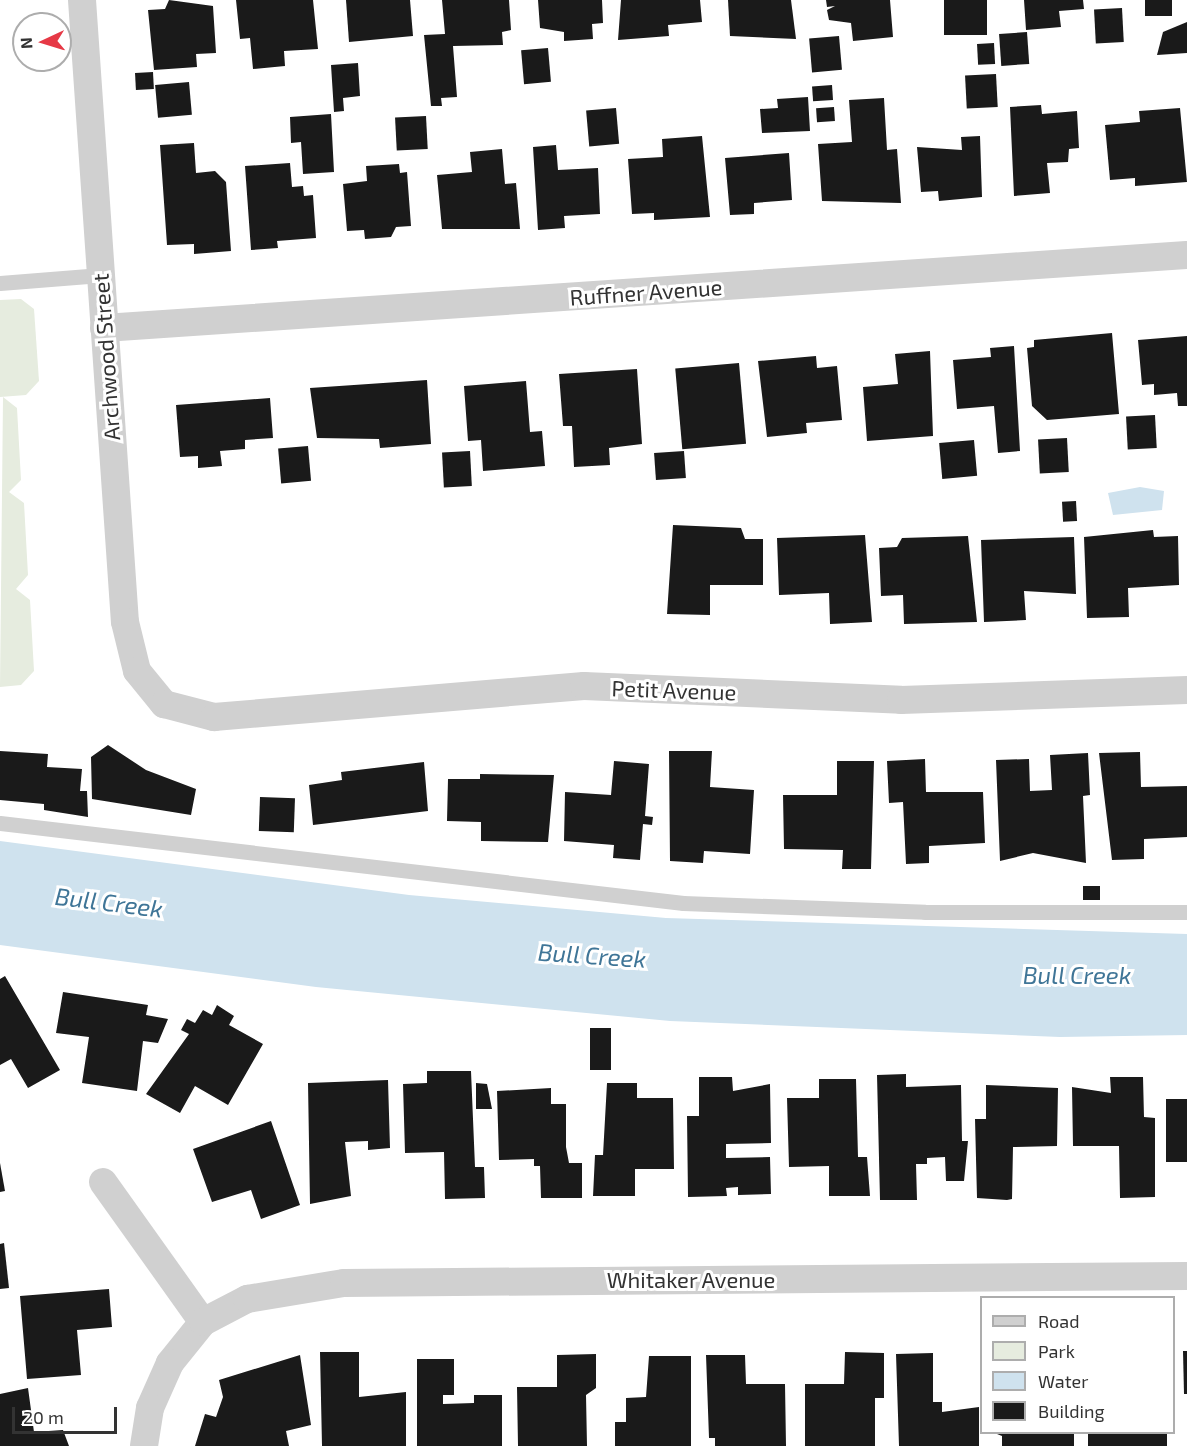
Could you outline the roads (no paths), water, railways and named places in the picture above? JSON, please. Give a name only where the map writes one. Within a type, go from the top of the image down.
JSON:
[{"type":"street","name":"Archwood Street","points":[[82,0],[125,621],[137,671],[164,704]]},
{"type":"street","name":"Ruffner Avenue","points":[[104,328],[1187,255]]},
{"type":"street","name":"Petit Avenue","points":[[164,704],[214,717],[584,686],[901,700],[1187,690]]},
{"type":"street","points":[[103,1182],[203,1322],[170,1363],[150,1408],[144,1446]]},
{"type":"street","name":"Whitaker Avenue","points":[[203,1322],[247,1299],[344,1283],[1187,1276]]},
{"type":"lane","points":[[0,283],[101,275]]},
{"type":"lane","points":[[0,823],[683,903],[925,912],[1187,912]]},
{"type":"water","points":[[1140,487],[1164,491],[1162,510],[1113,515],[1108,493]]},
{"type":"water","name":"Bull Creek","points":[[0,841],[409,895],[666,918],[1187,934],[1187,1035],[1060,1037],[670,1021],[316,987],[0,945]]}]
